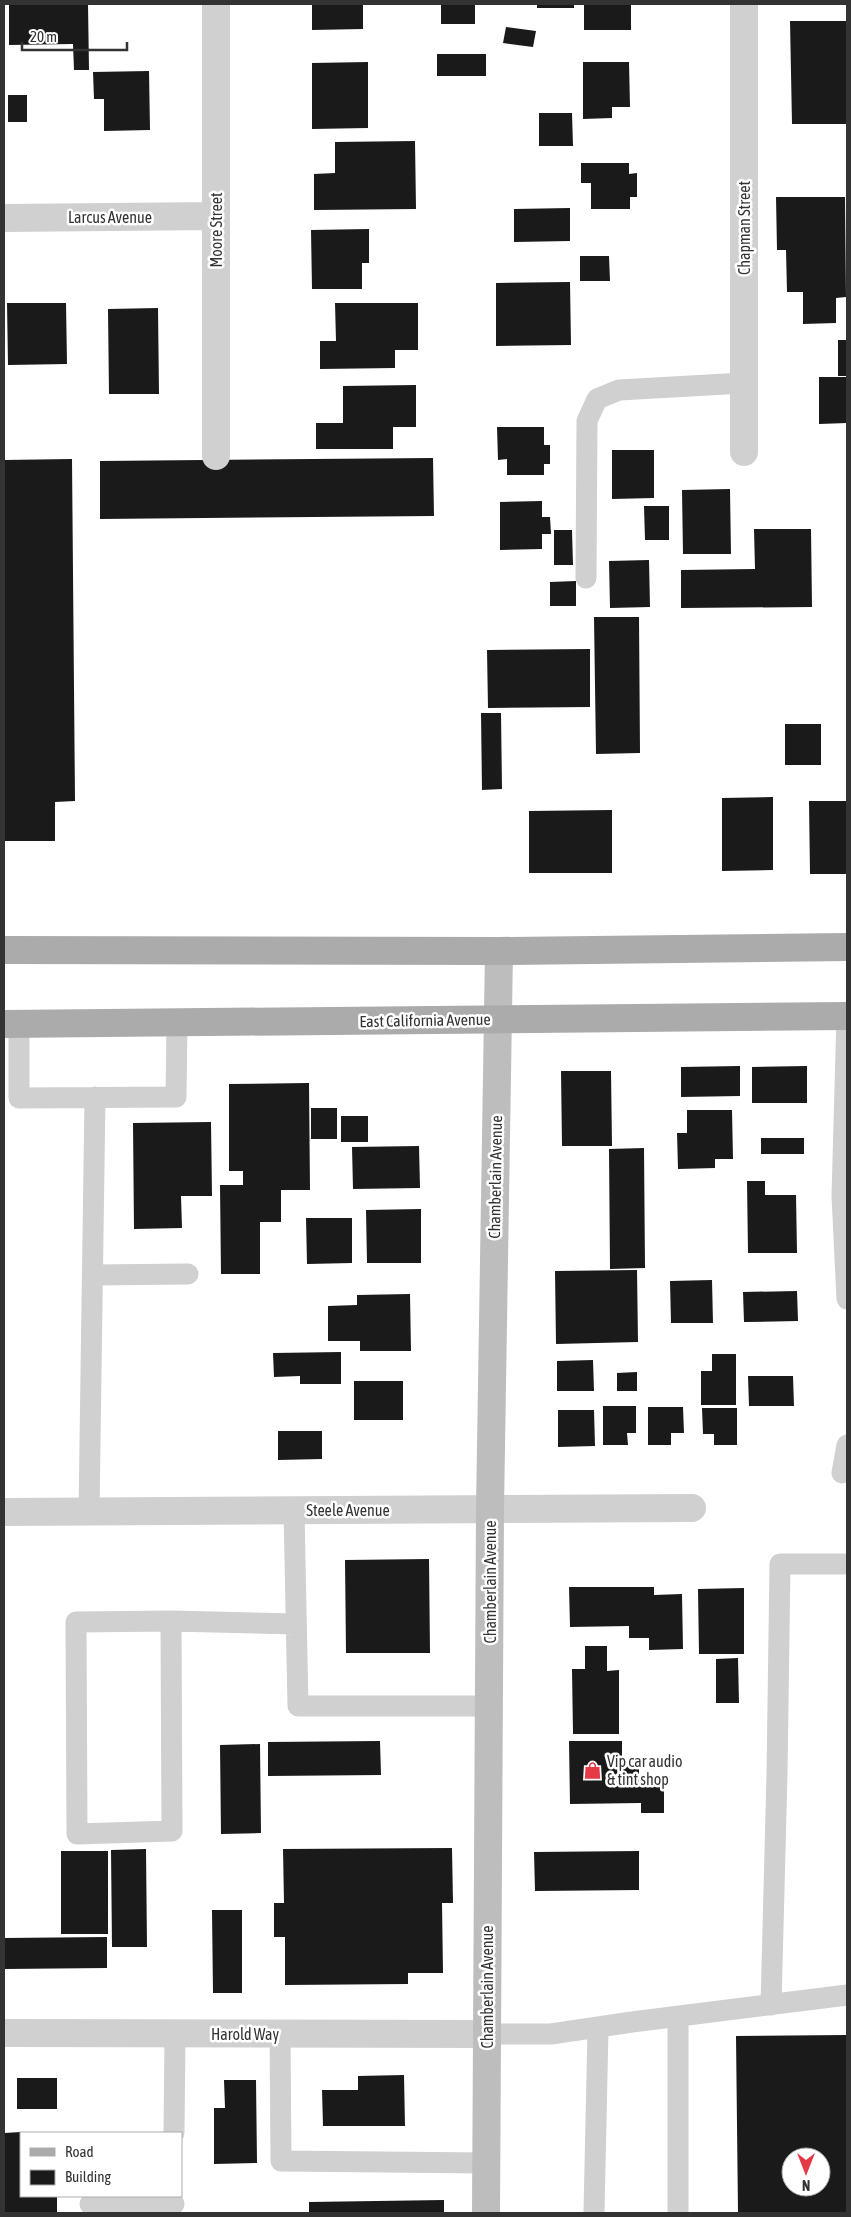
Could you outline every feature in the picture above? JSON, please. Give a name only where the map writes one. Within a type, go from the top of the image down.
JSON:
[{"type":"main road","points":[[4,950],[499,951],[847,947]]},
{"type":"main road","name":"East California Avenue","points":[[11,1024],[847,1016]]},
{"type":"street","name":"Moore Street","points":[[216,4],[216,456]]},
{"type":"street","name":"Chapman Street","points":[[744,4],[744,452]]},
{"type":"street","name":"Larcus Avenue","points":[[4,218],[216,216]]},
{"type":"street","name":"Chamberlain Avenue","points":[[486,2213],[490,1509],[499,951]]},
{"type":"street","name":"Steele Avenue","points":[[4,1512],[692,1508]]},
{"type":"street","name":"Harold Way","points":[[4,2033],[487,2034]]},
{"type":"lane","points":[[586,578],[587,421],[597,399],[620,390],[744,382]]},
{"type":"lane","points":[[847,1016],[842,1196],[847,1299]]},
{"type":"lane","points":[[11,1024],[19,1098],[176,1097],[177,1022]]},
{"type":"lane","points":[[89,1512],[95,1097]]},
{"type":"lane","points":[[93,1275],[188,1274]]},
{"type":"lane","points":[[842,1473],[847,1445]]},
{"type":"lane","points":[[294,1511],[298,1706],[489,1706]]},
{"type":"lane","points":[[771,2005],[780,1564],[847,1564]]},
{"type":"lane","points":[[171,1621],[172,1831],[77,1834],[76,1622],[171,1621],[296,1624]]},
{"type":"lane","points":[[487,2034],[551,2034],[598,2029],[678,2016],[847,1994]]},
{"type":"lane","points":[[678,2016],[678,2213]]},
{"type":"lane","points":[[594,2213],[598,2029]]},
{"type":"lane","points":[[174,2132],[175,2033]]},
{"type":"lane","points":[[280,2034],[281,2161],[486,2162]]},
{"type":"lane","points":[[90,2204],[174,2204]]},
{"type":"building","points":[[9,4],[88,4],[89,70],[74,70],[73,44],[9,45]]},
{"type":"building","points":[[312,4],[363,4],[363,29],[312,30]]},
{"type":"building","points":[[441,4],[475,4],[475,24],[441,24]]},
{"type":"building","points":[[537,4],[574,4],[574,8],[537,8]]},
{"type":"building","points":[[584,4],[631,4],[631,30],[584,30]]},
{"type":"building","points":[[790,21],[847,21],[847,124],[792,124]]},
{"type":"building","points":[[506,27],[536,31],[533,47],[503,43]]},
{"type":"building","points":[[437,54],[486,54],[486,76],[437,76]]},
{"type":"building","points":[[368,62],[368,128],[312,129],[312,63]]},
{"type":"building","points":[[583,62],[629,62],[630,107],[612,107],[612,118],[583,119]]},
{"type":"building","points":[[149,71],[150,130],[104,131],[104,99],[94,99],[93,72]]},
{"type":"building","points":[[8,95],[27,95],[27,122],[8,122]]},
{"type":"building","points":[[539,113],[572,113],[573,146],[539,146]]},
{"type":"building","points":[[415,141],[416,209],[314,210],[314,174],[335,173],[335,142]]},
{"type":"building","points":[[581,163],[629,163],[629,174],[637,173],[637,197],[630,197],[630,209],[591,209],[591,183],[581,183]]},
{"type":"building","points":[[776,197],[845,197],[846,297],[836,298],[836,323],[803,324],[803,292],[787,292],[786,250],[777,250]]},
{"type":"building","points":[[570,208],[570,241],[514,242],[514,209]]},
{"type":"building","points":[[369,229],[369,263],[362,263],[362,289],[312,289],[311,230]]},
{"type":"building","points":[[580,256],[609,256],[610,281],[580,281]]},
{"type":"building","points":[[570,282],[571,345],[496,346],[496,283]]},
{"type":"building","points":[[7,303],[66,303],[67,364],[8,365]]},
{"type":"building","points":[[335,303],[418,303],[418,350],[395,350],[395,368],[320,369],[320,341],[336,341]]},
{"type":"building","points":[[158,308],[159,394],[109,394],[108,309]]},
{"type":"building","points":[[838,340],[847,340],[847,376],[838,376]]},
{"type":"building","points":[[819,377],[847,377],[847,423],[819,424]]},
{"type":"building","points":[[416,385],[416,427],[393,427],[393,449],[316,449],[316,423],[343,423],[343,386]]},
{"type":"building","points":[[497,427],[544,427],[544,445],[550,445],[550,464],[544,464],[544,475],[507,475],[507,459],[498,460]]},
{"type":"building","points":[[612,450],[654,450],[654,498],[612,499]]},
{"type":"building","points":[[433,458],[434,516],[100,519],[100,461]]},
{"type":"building","points":[[72,459],[75,801],[55,802],[55,841],[4,841],[4,460]]},
{"type":"building","points":[[730,489],[731,554],[683,554],[682,490]]},
{"type":"building","points":[[542,501],[542,517],[550,517],[551,534],[542,534],[542,549],[500,550],[500,502]]},
{"type":"building","points":[[644,506],[669,506],[669,540],[645,540]]},
{"type":"building","points":[[754,529],[811,529],[812,607],[681,608],[681,570],[755,569]]},
{"type":"building","points":[[554,530],[572,530],[573,565],[554,565]]},
{"type":"building","points":[[649,560],[650,607],[610,608],[609,561]]},
{"type":"building","points":[[576,581],[576,606],[550,606],[550,582]]},
{"type":"building","points":[[594,617],[639,617],[640,753],[596,754]]},
{"type":"building","points":[[590,649],[590,707],[488,708],[487,650]]},
{"type":"building","points":[[481,713],[501,713],[502,789],[482,790]]},
{"type":"building","points":[[785,724],[821,724],[821,765],[785,765]]},
{"type":"building","points":[[773,797],[773,870],[722,871],[722,798]]},
{"type":"building","points":[[809,801],[847,801],[847,874],[810,874]]},
{"type":"building","points":[[612,810],[612,873],[529,873],[529,811]]},
{"type":"building","points":[[740,1066],[740,1096],[681,1097],[681,1067]]},
{"type":"building","points":[[807,1066],[807,1103],[752,1103],[752,1067]]},
{"type":"building","points":[[561,1071],[611,1071],[612,1146],[562,1146]]},
{"type":"building","points":[[309,1083],[310,1190],[281,1190],[281,1222],[260,1222],[260,1274],[221,1274],[220,1185],[243,1185],[243,1171],[229,1171],[229,1084]]},
{"type":"building","points":[[311,1108],[337,1108],[337,1139],[311,1139]]},
{"type":"building","points":[[687,1110],[732,1110],[733,1159],[715,1159],[715,1168],[678,1169],[677,1133],[687,1133]]},
{"type":"building","points":[[341,1116],[368,1116],[368,1142],[341,1142]]},
{"type":"building","points":[[211,1122],[212,1196],[181,1196],[182,1228],[134,1229],[133,1123]]},
{"type":"building","points":[[761,1138],[804,1138],[804,1154],[761,1154]]},
{"type":"building","points":[[419,1146],[420,1188],[353,1189],[352,1147]]},
{"type":"building","points":[[644,1148],[645,1268],[610,1269],[609,1149]]},
{"type":"building","points":[[747,1181],[765,1181],[765,1195],[796,1195],[797,1253],[748,1253]]},
{"type":"building","points":[[421,1209],[421,1263],[367,1263],[366,1210]]},
{"type":"building","points":[[306,1218],[352,1218],[352,1263],[307,1264]]},
{"type":"building","points":[[637,1270],[638,1342],[556,1344],[555,1271]]},
{"type":"building","points":[[712,1280],[713,1323],[671,1323],[670,1281]]},
{"type":"building","points":[[797,1291],[798,1321],[744,1322],[743,1292]]},
{"type":"building","points":[[410,1294],[411,1351],[360,1351],[360,1341],[328,1341],[328,1306],[357,1305],[357,1295]]},
{"type":"building","points":[[341,1352],[341,1384],[300,1384],[300,1376],[274,1377],[273,1353]]},
{"type":"building","points":[[712,1354],[736,1354],[736,1405],[701,1405],[701,1371],[712,1371]]},
{"type":"building","points":[[593,1360],[594,1391],[557,1391],[557,1361]]},
{"type":"building","points":[[637,1372],[637,1391],[617,1391],[617,1373]]},
{"type":"building","points":[[748,1376],[793,1376],[794,1406],[749,1406]]},
{"type":"building","points":[[354,1381],[403,1381],[403,1420],[354,1420]]},
{"type":"building","points":[[603,1406],[636,1406],[636,1433],[627,1433],[628,1445],[603,1445]]},
{"type":"building","points":[[648,1407],[683,1407],[684,1433],[671,1433],[671,1445],[648,1445]]},
{"type":"building","points":[[702,1408],[737,1408],[737,1445],[714,1445],[714,1434],[703,1434]]},
{"type":"building","points":[[558,1410],[594,1410],[595,1446],[558,1447]]},
{"type":"building","points":[[278,1431],[322,1431],[322,1459],[278,1460]]},
{"type":"building","points":[[429,1559],[430,1653],[346,1653],[345,1560]]},
{"type":"building","points":[[569,1587],[654,1587],[654,1595],[682,1594],[683,1649],[649,1650],[649,1638],[629,1638],[629,1626],[570,1627]]},
{"type":"building","points":[[744,1588],[744,1654],[699,1654],[698,1589]]},
{"type":"building","points":[[585,1646],[607,1646],[607,1671],[619,1670],[619,1734],[573,1734],[572,1669],[585,1669]]},
{"type":"building","points":[[738,1658],[739,1703],[716,1703],[716,1659]]},
{"type":"building","points":[[380,1741],[381,1775],[268,1776],[268,1742]]},
{"type":"building","points":[[569,1741],[622,1741],[622,1760],[639,1760],[639,1782],[664,1782],[664,1813],[641,1813],[641,1803],[570,1804]]},
{"type":"building","points":[[260,1744],[261,1833],[221,1834],[220,1745]]},
{"type":"building","points":[[452,1848],[453,1903],[442,1903],[443,1973],[408,1973],[408,1984],[285,1985],[285,1937],[274,1937],[274,1903],[284,1903],[283,1849]]},
{"type":"building","points":[[146,1849],[147,1947],[112,1947],[111,1850]]},
{"type":"building","points":[[61,1851],[108,1851],[108,1934],[61,1934]]},
{"type":"building","points":[[639,1851],[639,1890],[535,1891],[534,1852]]},
{"type":"building","points":[[212,1910],[242,1910],[242,1993],[213,1993]]},
{"type":"building","points":[[107,1937],[107,1968],[4,1969],[4,1938]]},
{"type":"building","points":[[847,2035],[847,2213],[738,2213],[736,2036]]},
{"type":"building","points":[[404,2075],[405,2126],[323,2126],[322,2090],[358,2090],[358,2076]]},
{"type":"building","points":[[17,2078],[57,2078],[57,2109],[17,2109]]},
{"type":"building","points":[[224,2080],[256,2080],[257,2163],[214,2164],[214,2108],[225,2108]]},
{"type":"building","points":[[20,2132],[20,2197],[57,2197],[57,2213],[4,2213],[4,2133]]},
{"type":"building","points":[[444,2200],[444,2213],[309,2213],[309,2202]]},
{"type":"place","name":"Vip car audio & tint shop","points":[[593,1770]]}]
